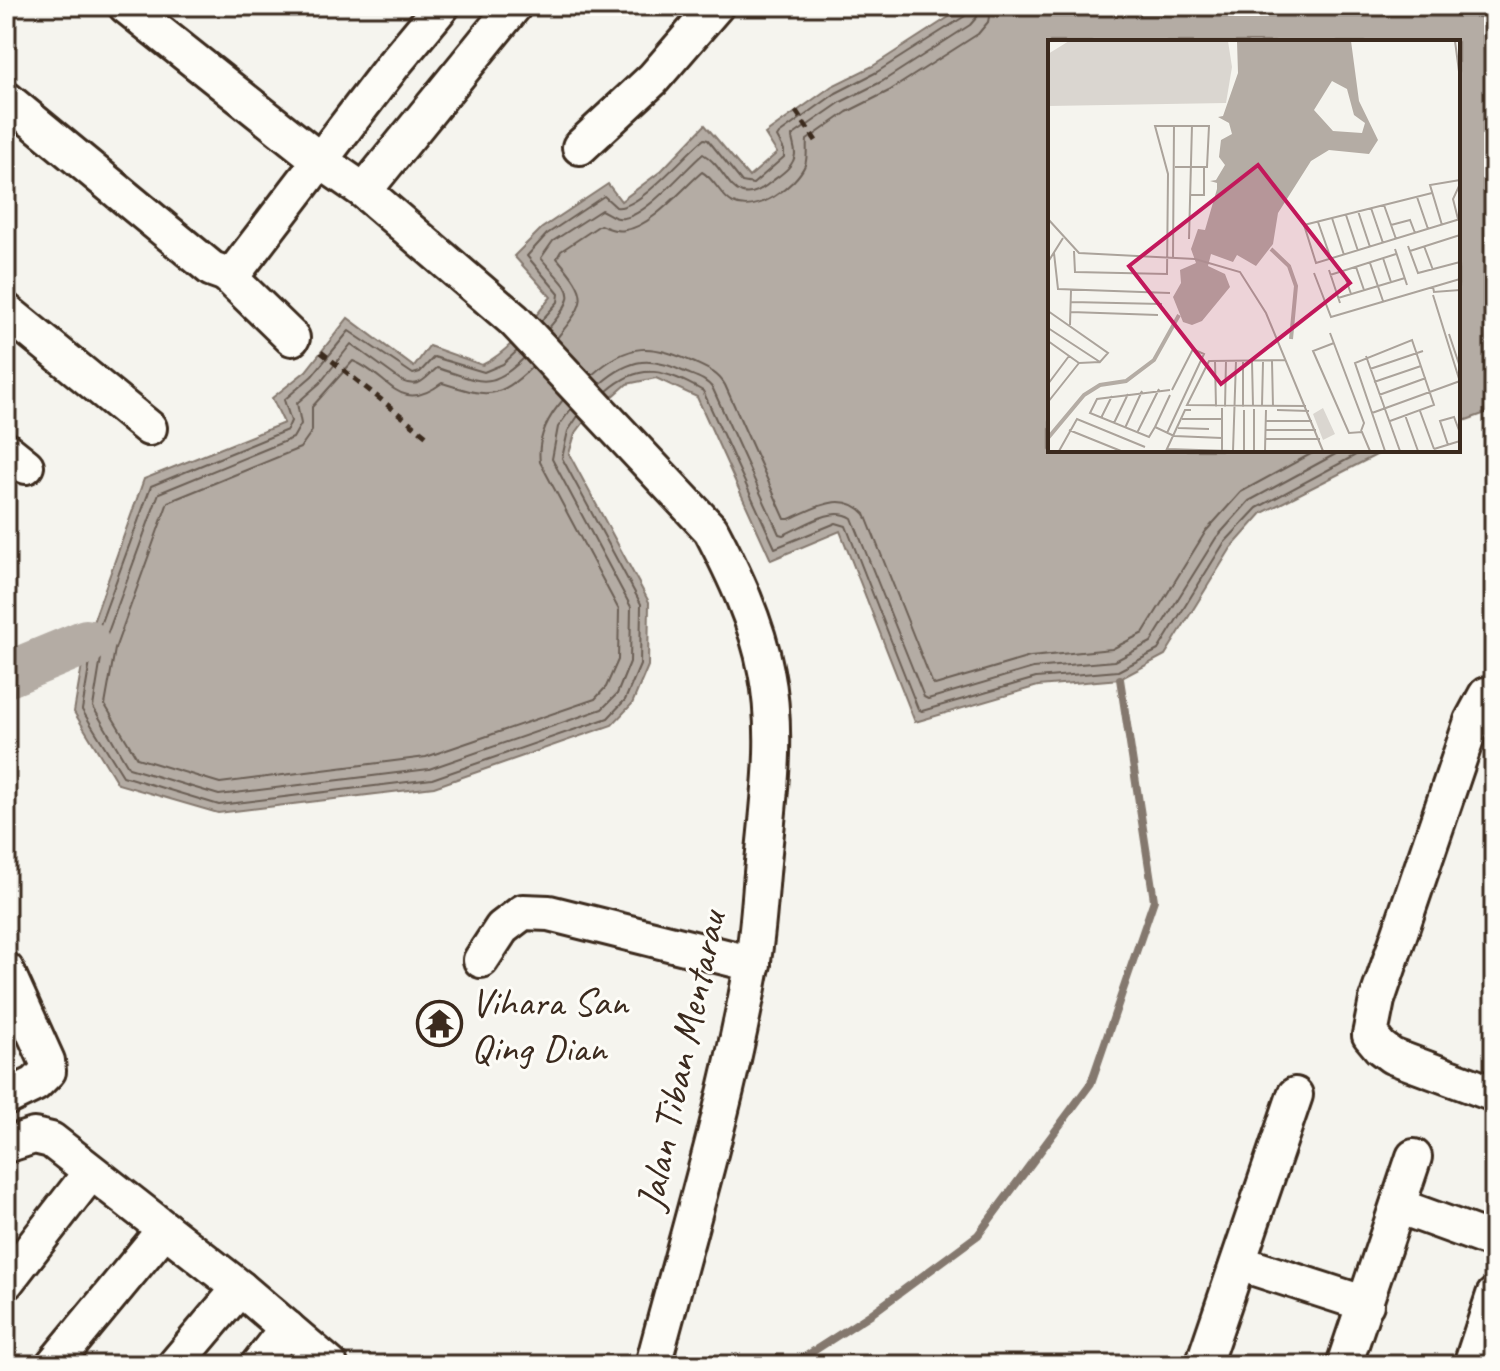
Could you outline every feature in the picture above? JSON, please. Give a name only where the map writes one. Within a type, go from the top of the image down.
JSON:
[{"type":"street","name":"Jalan Tiban Mentarau","points":[[126,6],[322,162],[364,191],[514,320],[711,530],[750,616],[766,669],[772,718],[773,770],[753,964],[720,1112],[653,1365]]},
{"type":"street","points":[[226,274],[237,269],[442,6]]},
{"type":"street","points":[[364,191],[514,6]]},
{"type":"street","points":[[580,147],[653,79],[716,6]]},
{"type":"street","points":[[6,99],[212,269],[226,274],[306,345]]},
{"type":"street","points":[[6,311],[149,428]]},
{"type":"street","points":[[1493,1092],[1392,1056],[1370,1035],[1377,1000],[1472,721],[1486,695],[1494,695]]},
{"type":"street","points":[[481,960],[502,928],[523,912],[549,913],[753,964]]},
{"type":"street","points":[[6,970],[47,1061],[48,1071],[35,1084],[6,1098]]},
{"type":"street","points":[[1203,1365],[1295,1095]]},
{"type":"street","points":[[6,1145],[27,1137],[43,1137],[240,1288],[330,1365]]},
{"type":"street","points":[[1344,1365],[1414,1157]]},
{"type":"street","points":[[6,1282],[91,1172]]},
{"type":"street","points":[[1398,1206],[1494,1241]]},
{"type":"street","points":[[53,1365],[165,1229]]},
{"type":"street","points":[[1238,1268],[1364,1309]]},
{"type":"street","points":[[175,1365],[240,1288]]},
{"type":"street","points":[[1471,1365],[1494,1295]]},
{"type":"street","points":[[258,1365],[287,1328]]},
{"type":"path","points":[[796,111],[818,144]]},
{"type":"path","points":[[306,345],[428,437]]},
{"type":"water","points":[[966,6],[1494,6],[1494,410],[1460,422],[1460,40],[1048,40],[1048,452],[1382,452],[1262,513],[1231,548],[1165,655],[1120,679],[1038,686],[915,722],[840,531],[771,560],[697,397],[656,378],[627,384],[584,422],[575,434],[569,454],[649,602],[648,666],[632,704],[612,725],[434,787],[218,813],[118,784],[74,712],[86,642],[144,479],[284,423],[272,398],[306,371],[348,318],[414,367],[429,346],[482,365],[493,359],[528,326],[551,297],[514,256],[542,228],[608,184],[621,201],[661,171],[705,125],[749,177],[777,153],[765,134],[832,86],[873,66]]},
{"type":"waterway","points":[[6,675],[86,642]]},
{"type":"waterway","points":[[792,1365],[871,1314],[978,1235],[1091,1083],[1154,900],[1120,679]]},
{"type":"place","name":"Vihara San Qing Dian","points":[[440,1024]]}]
